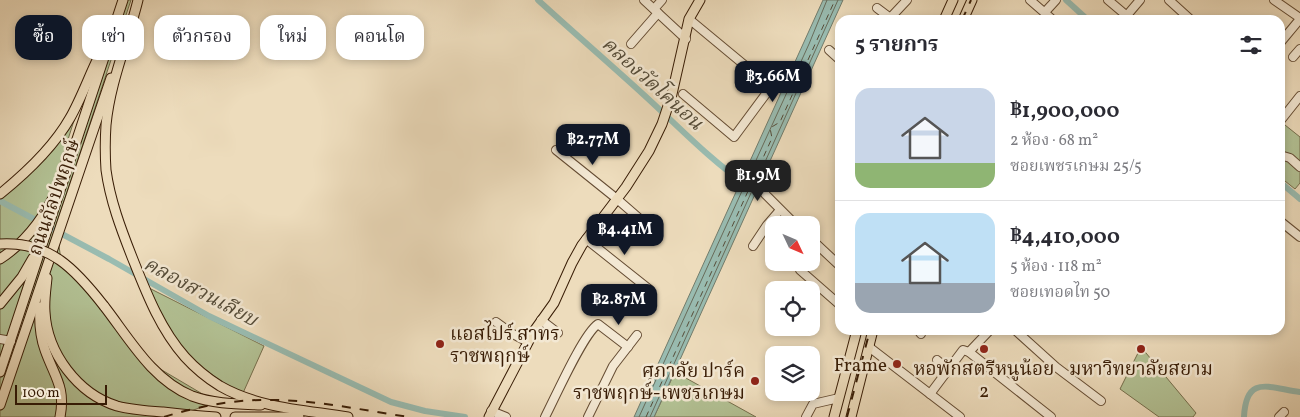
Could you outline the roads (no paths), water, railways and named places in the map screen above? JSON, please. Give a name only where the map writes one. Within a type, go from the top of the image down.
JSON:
[{"type":"main road","name":"ถนนกัลปพฤกษ์","points":[[118,15],[123,0]]},
{"type":"main road","name":"ถนนกัลปพฤกษ์","points":[[0,405],[138,0]]},
{"type":"main road","points":[[138,0],[110,101],[105,139],[106,170],[121,227],[142,283],[157,314],[185,357],[200,372],[219,385],[240,396],[275,406]]},
{"type":"main road","points":[[490,415],[528,342],[554,303],[572,262],[586,239],[617,199],[650,151],[668,108],[686,39],[689,19],[700,0]]},
{"type":"main road","points":[[965,15],[972,0]]},
{"type":"main road","points":[[946,15],[950,2]]},
{"type":"main road","points":[[0,194],[43,154],[69,120],[97,60]]},
{"type":"main road","name":"ถนนกัลปพฤกษ์","points":[[0,372],[45,236],[45,220],[67,167],[102,60]]},
{"type":"main road","points":[[0,260],[45,220]]},
{"type":"main road","points":[[0,304],[22,278],[45,236]]},
{"type":"main road","points":[[0,244],[29,246],[57,257],[78,274],[163,378],[193,396],[220,402],[275,406],[348,417]]},
{"type":"main road","points":[[48,262],[40,308],[39,326],[45,350],[57,376],[61,391],[60,417]]},
{"type":"main road","points":[[48,262],[45,302],[47,330],[60,359],[82,386],[100,398],[118,406],[139,410],[216,417]]},
{"type":"main road","points":[[834,417],[856,335]]},
{"type":"main road","points":[[851,417],[872,335]]},
{"type":"main road","points":[[235,417],[299,417]]},
{"type":"street","points":[[644,0],[686,39]]},
{"type":"street","points":[[631,44],[662,0]]},
{"type":"street","points":[[893,15],[907,0]]},
{"type":"street","points":[[1030,0],[1047,15]]},
{"type":"street","points":[[1044,12],[1056,0]]},
{"type":"street","points":[[1108,0],[1122,15]]},
{"type":"street","points":[[1128,15],[1140,0]]},
{"type":"street","points":[[1169,0],[1186,15]]},
{"type":"street","points":[[1274,0],[1299,16],[1285,36]]},
{"type":"street","points":[[878,8],[887,15]]},
{"type":"street","points":[[683,94],[734,137],[771,86],[689,19]]},
{"type":"street","points":[[1293,57],[1300,49]]},
{"type":"street","points":[[829,50],[835,55]]},
{"type":"street","points":[[1285,115],[1300,96]]},
{"type":"street","points":[[556,150],[648,226]]},
{"type":"street","points":[[1285,156],[1290,158],[1300,167]]},
{"type":"street","points":[[781,174],[765,190],[769,198],[786,216]]},
{"type":"street","points":[[753,246],[780,210]]},
{"type":"street","points":[[1285,224],[1300,237]]},
{"type":"street","points":[[586,239],[650,290]]},
{"type":"street","points":[[820,247],[835,261]]},
{"type":"street","points":[[801,271],[835,301]]},
{"type":"street","points":[[541,320],[558,333]]},
{"type":"street","points":[[496,322],[528,342]]},
{"type":"street","points":[[545,417],[582,344],[594,326],[598,324],[628,346]]},
{"type":"street","points":[[588,417],[613,366],[637,335]]},
{"type":"street","points":[[968,352],[985,335]]},
{"type":"street","points":[[1021,335],[1056,367],[1101,400]]},
{"type":"street","points":[[0,339],[10,340]]},
{"type":"street","points":[[869,347],[960,417]]},
{"type":"street","points":[[930,394],[962,350],[968,352],[1051,417]]},
{"type":"street","points":[[937,360],[948,369]]},
{"type":"street","points":[[806,417],[813,404],[839,398]]},
{"type":"street","points":[[490,415],[506,417]]},
{"type":"water","points":[[823,0],[843,0],[654,417],[634,417]]},
{"type":"waterway","name":"คลองวัดโคนอน","points":[[538,0],[707,154],[748,186]]},
{"type":"waterway","points":[[1066,0],[1082,15]]},
{"type":"waterway","points":[[1285,186],[1300,199]]},
{"type":"waterway","name":"คลองสวนเลียบ","points":[[0,201],[109,259],[209,316],[391,402],[425,411],[465,417]]},
{"type":"waterway","points":[[1244,417],[1249,394],[1254,389],[1269,387],[1300,392]]},
{"type":"railway","points":[[964,15],[971,0]]},
{"type":"railway","points":[[847,417],[869,335]]},
{"type":"railway","points":[[164,417],[218,404],[259,400],[290,400],[410,417]]},
{"type":"place","name":"แอสไปร์ สาทร ราชพฤกษ์","points":[[440,344]]},
{"type":"place","name":"หอพักสตรีหนูน้อย 2","points":[[984,349]]},
{"type":"place","name":"มหาวิทยาลัยสยาม","points":[[1141,349]]},
{"type":"place","name":"Frame","points":[[897,364]]},
{"type":"place","name":"ศุภาลัย ปาร์ค ราชพฤกษ์-เพชรเกษม","points":[[755,381]]}]
